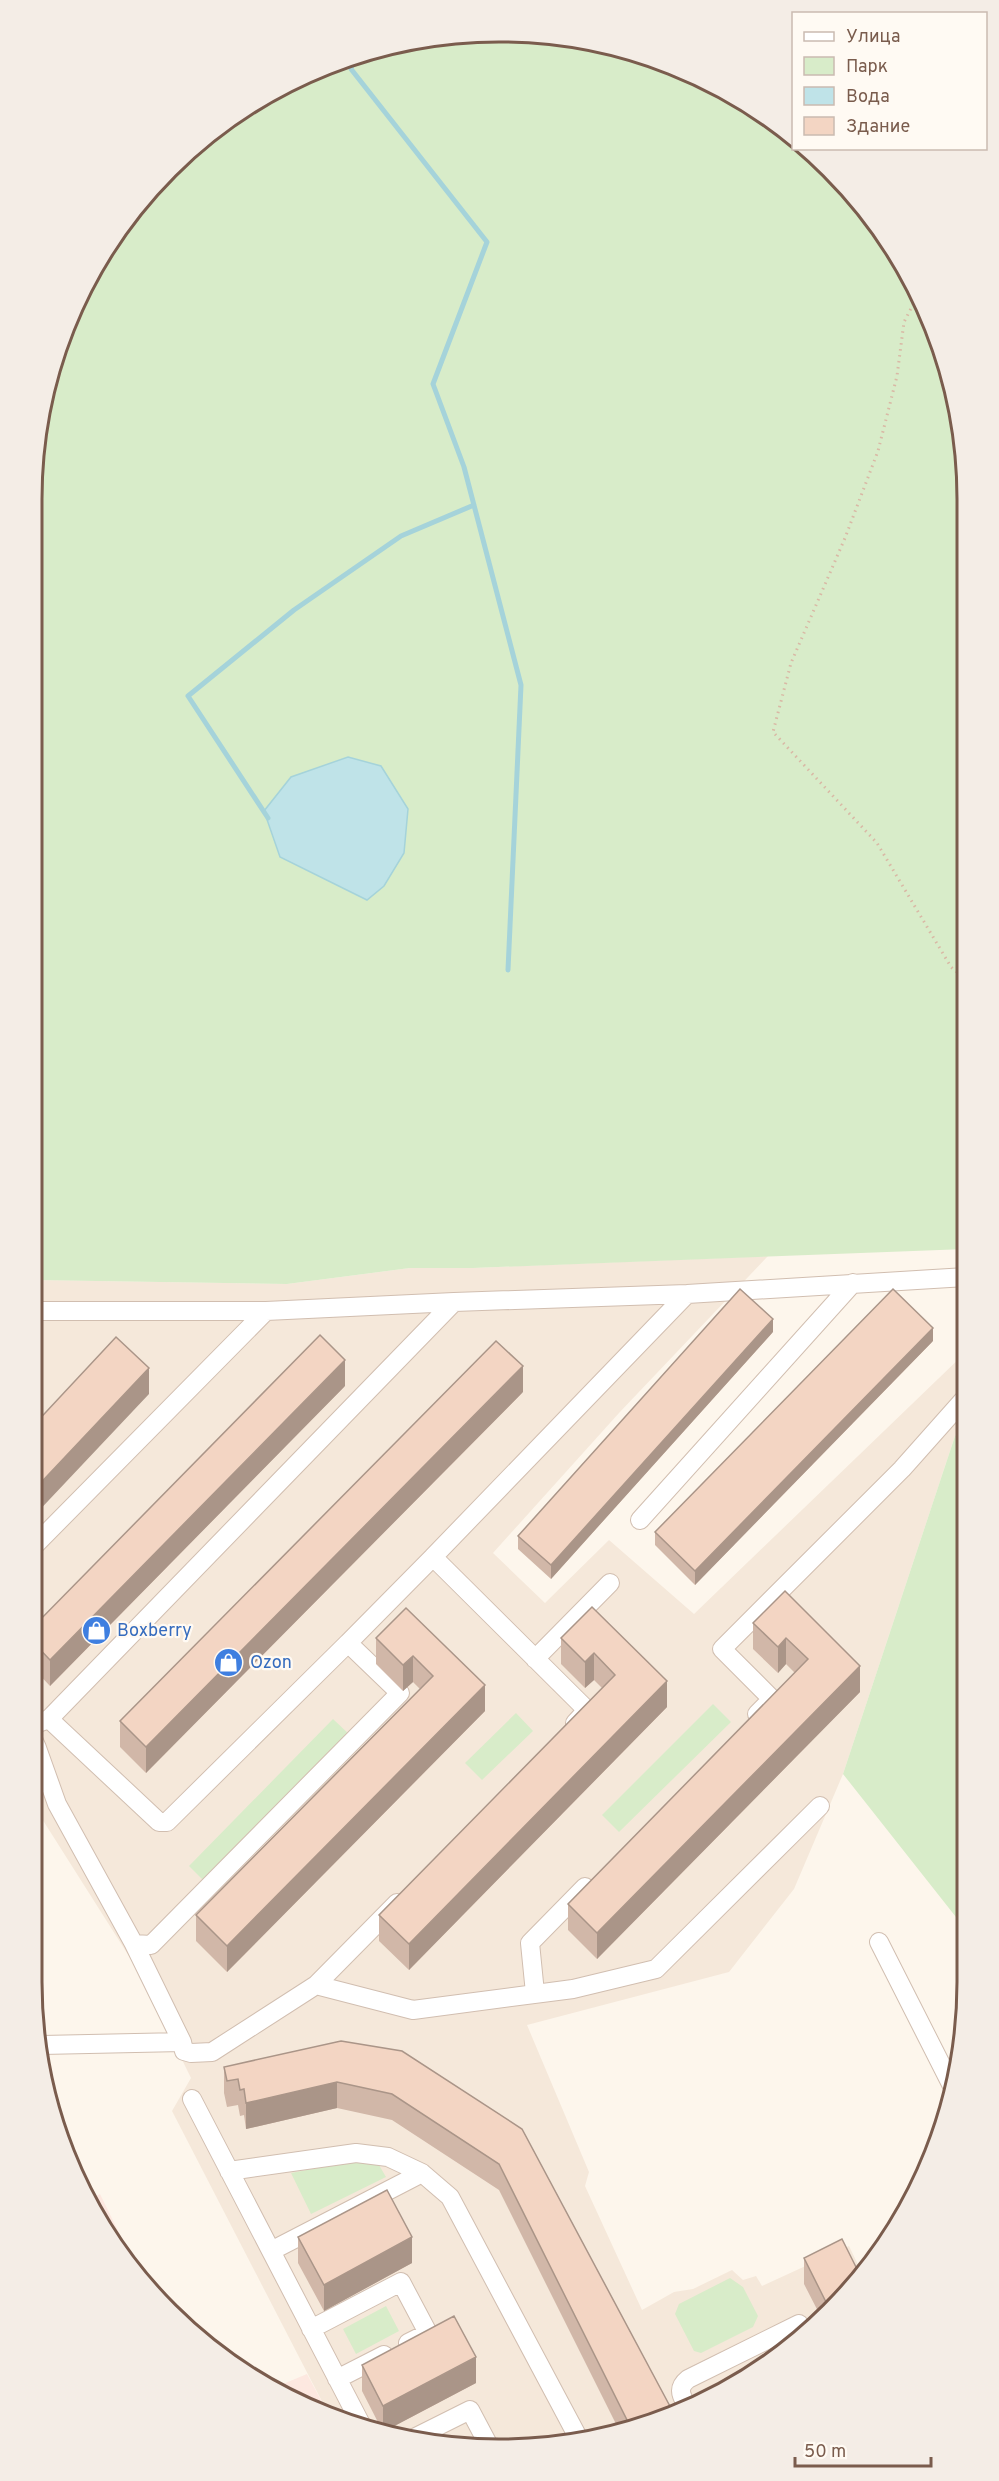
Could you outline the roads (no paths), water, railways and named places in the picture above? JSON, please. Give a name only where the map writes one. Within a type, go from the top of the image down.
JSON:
[{"type":"lane","points":[[42,1311],[266,1311],[687,1294],[957,1277]]},
{"type":"lane","points":[[640,1520],[853,1283]]},
{"type":"lane","points":[[42,1724],[159,1822],[167,1822],[433,1557],[687,1294]]},
{"type":"lane","points":[[42,1720],[454,1302]]},
{"type":"lane","points":[[42,1538],[266,1311]]},
{"type":"lane","points":[[747,1724],[772,1699],[722,1649],[902,1469],[957,1407]]},
{"type":"lane","points":[[433,1557],[588,1710],[563,1736]]},
{"type":"lane","points":[[535,1659],[610,1583]]},
{"type":"lane","points":[[134,1944],[150,1945],[400,1694],[348,1643]]},
{"type":"lane","points":[[42,1762],[57,1804],[134,1944],[182,2042],[184,2051],[213,2052],[316,1985],[413,1886]]},
{"type":"lane","points":[[316,1985],[413,2010],[573,1989],[656,1969],[820,1806]]},
{"type":"lane","points":[[536,1993],[530,1943],[597,1875]]},
{"type":"lane","points":[[879,1942],[947,2076]]},
{"type":"lane","points":[[46,2044],[182,2042]]},
{"type":"lane","points":[[192,2099],[357,2416]]},
{"type":"lane","points":[[229,2171],[356,2153],[388,2157],[422,2173],[450,2197],[575,2432]]},
{"type":"lane","points":[[271,2251],[422,2173]]},
{"type":"lane","points":[[311,2329],[401,2282],[428,2332],[338,2379]]},
{"type":"lane","points":[[685,2400],[681,2390],[682,2383],[688,2379],[799,2324]]},
{"type":"lane","points":[[425,2432],[470,2410],[485,2439]]},
{"type":"water","points":[[348,757],[381,766],[408,809],[404,853],[384,886],[367,900],[280,857],[264,811],[291,777]]},
{"type":"waterway","points":[[352,66],[351,69],[487,242],[433,384],[464,467],[521,685],[508,970]]},
{"type":"waterway","points":[[268,818],[188,696],[294,610],[401,536],[474,505]]},
{"type":"place","name":"Boxberry","points":[[96,1630]]},
{"type":"place","name":"Ozon","points":[[229,1662]]}]
